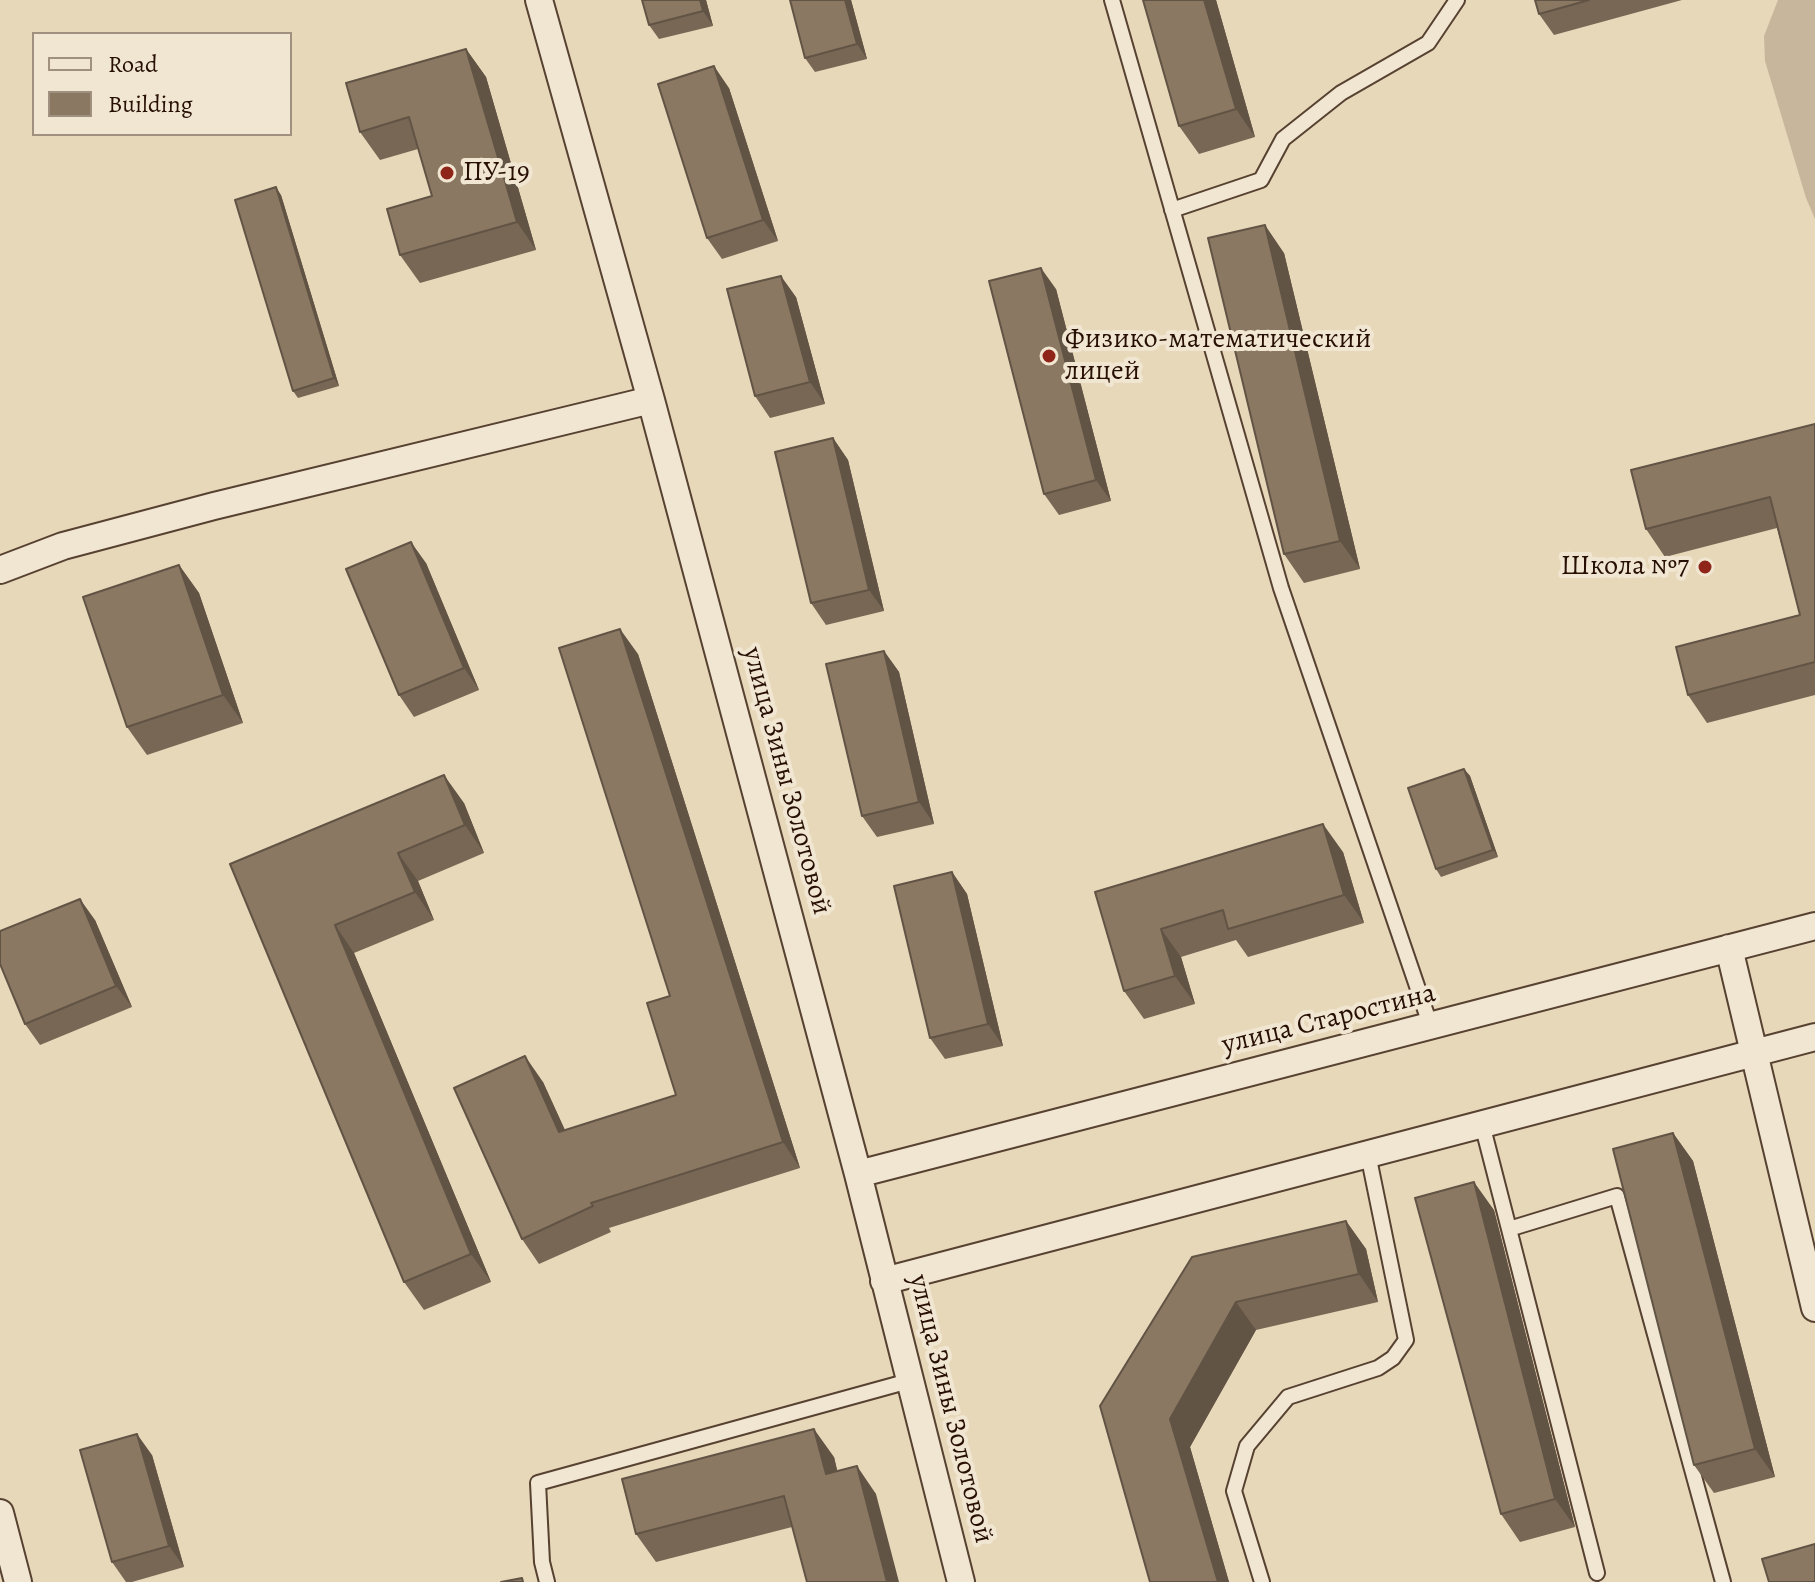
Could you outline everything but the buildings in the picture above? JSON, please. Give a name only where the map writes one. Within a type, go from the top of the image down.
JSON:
[{"type":"street","name":"улица Зины Золотовой","points":[[539,0],[651,400],[858,1174],[961,1582]]},
{"type":"street","points":[[0,570],[63,546],[214,506],[651,400]]},
{"type":"street","name":"улица Старостина","points":[[858,1174],[1815,926]]},
{"type":"street","points":[[1729,948],[1815,1308]]},
{"type":"street","points":[[884,1281],[1815,1037]]},
{"type":"street","points":[[0,1513],[18,1582]]},
{"type":"lane","points":[[1112,0],[1281,588],[1431,1027]]},
{"type":"lane","points":[[1172,210],[1261,180],[1283,139],[1341,93],[1428,43],[1457,0]]},
{"type":"lane","points":[[1482,1124],[1597,1573]]},
{"type":"lane","points":[[1262,1582],[1234,1491],[1247,1446],[1288,1397],[1378,1368],[1393,1358],[1406,1340],[1368,1154]]},
{"type":"lane","points":[[1509,1229],[1617,1196],[1723,1582]]},
{"type":"lane","points":[[547,1582],[542,1562],[538,1483],[909,1381]]},
{"type":"shaded area","points":[[1778,0],[1815,0],[1815,219],[1765,61],[1764,36]]},
{"type":"place","name":"ПУ-19","points":[[447,173]]},
{"type":"place","name":"Физико-математический лицей","points":[[1049,356]]},
{"type":"place","name":"Школа №7","points":[[1705,567]]}]
